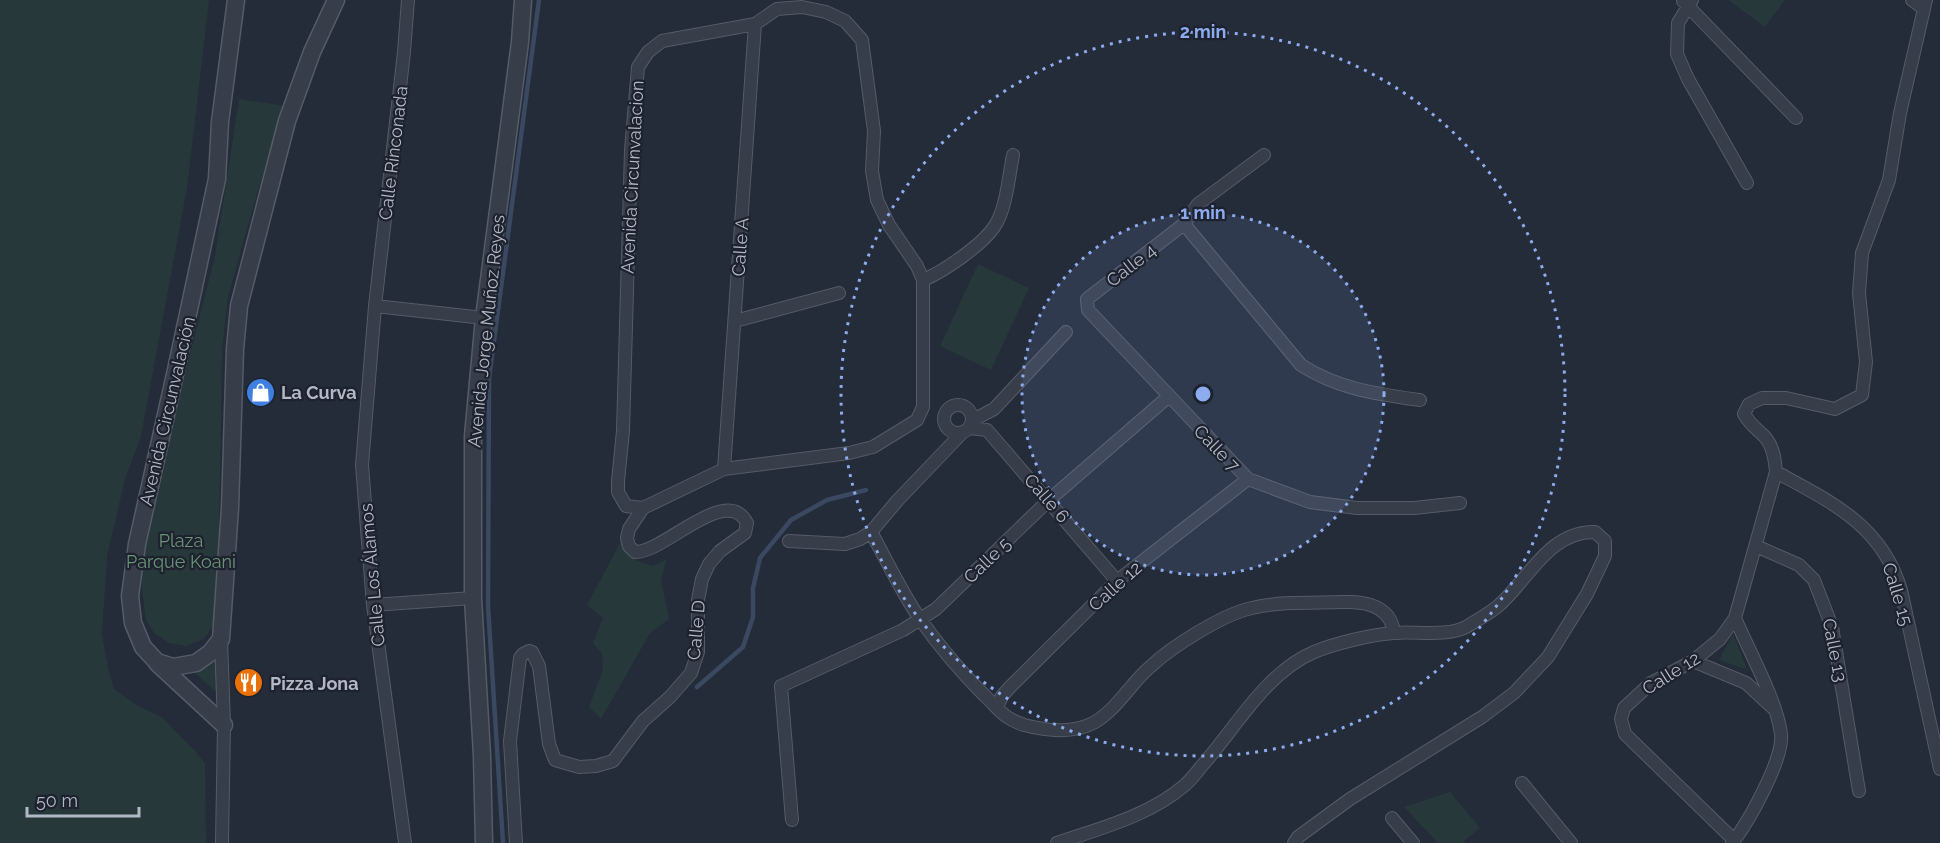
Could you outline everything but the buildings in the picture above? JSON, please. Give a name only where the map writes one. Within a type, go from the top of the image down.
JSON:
[{"type":"street","name":"Avenida Circunvalación","points":[[224,725],[143,647],[133,623],[130,596],[137,544],[177,370],[217,179],[220,122],[236,0]]},
{"type":"street","points":[[222,843],[224,725],[221,639],[230,508],[235,349],[239,306],[287,121],[312,52],[336,0]]},
{"type":"street","name":"Calle Rinconada","points":[[375,306],[408,0]]},
{"type":"street","name":"Avenida Jorge Muñoz Reyes","points":[[484,843],[482,756],[473,598],[473,436],[484,318],[520,42],[523,0]]},
{"type":"street","points":[[1776,472],[1775,455],[1765,437],[1751,426],[1744,414],[1749,404],[1762,398],[1786,398],[1835,408],[1862,395],[1866,362],[1859,293],[1862,253],[1889,180],[1900,113],[1925,4],[1912,0]]},
{"type":"street","points":[[1747,183],[1688,79],[1677,54],[1678,23],[1688,2],[1796,118]]},
{"type":"street","name":"Avenida Circunvalacion","points":[[643,508],[626,506],[618,492],[623,431],[631,150],[638,67],[648,52],[662,41],[755,24],[777,9],[802,7],[826,12],[845,21],[862,40],[874,131],[872,171],[877,200],[923,280],[923,406]]},
{"type":"street","name":"Calle A","points":[[724,469],[755,24]]},
{"type":"street","points":[[923,280],[940,273],[987,236],[995,226],[1002,206],[1013,155]]},
{"type":"street","name":"Calle 4","points":[[1088,310],[1087,299],[1184,224],[1198,204],[1264,155]]},
{"type":"street","points":[[1184,224],[1301,365],[1320,378],[1366,392],[1420,400]]},
{"type":"street","points":[[735,321],[839,293]]},
{"type":"street","points":[[375,306],[484,318]]},
{"type":"street","name":"Calle Los Álamos","points":[[375,306],[362,465],[374,605],[405,843]]},
{"type":"street","name":"Calle 7","points":[[1088,310],[1248,479],[1310,501],[1357,508],[1414,508],[1460,503]]},
{"type":"street","points":[[789,541],[845,544],[871,532],[897,501],[968,427],[994,409],[1066,332]]},
{"type":"street","name":"Calle 5","points":[[792,820],[781,686],[903,630],[936,609],[1049,500],[1168,397]]},
{"type":"street","points":[[953,405],[969,409],[968,427],[953,432],[945,426],[945,413],[953,405]]},
{"type":"street","points":[[643,508],[724,469],[849,453],[873,447],[918,420],[923,406],[945,413]]},
{"type":"street","name":"Calle 6","points":[[968,427],[987,430],[1117,581]]},
{"type":"street","name":"Calle 12","points":[[1733,842],[1625,734],[1621,719],[1624,708],[1651,683],[1693,661],[1720,639],[1735,618],[1776,472]]},
{"type":"street","name":"Calle 15","points":[[1776,472],[1839,507],[1872,535],[1884,550],[1895,571],[1900,590],[1940,769]]},
{"type":"street","name":"Calle 12","points":[[997,707],[1002,696],[1010,687],[1117,581],[1248,479]]},
{"type":"street","name":"Calle D","points":[[516,843],[510,741],[520,658],[529,651],[532,652],[539,666],[549,744],[555,759],[579,768],[613,761],[644,721],[691,673],[698,652],[698,600],[702,579],[709,564],[720,551],[745,533],[747,523],[743,515],[732,510],[720,512],[689,524],[653,548],[635,552],[629,546],[628,529],[643,508]]},
{"type":"street","points":[[871,532],[920,619],[970,681],[997,707],[1002,716],[1050,731],[1072,730],[1095,722],[1150,666],[1184,640],[1250,608],[1281,604],[1360,602],[1382,609],[1393,623],[1394,633]]},
{"type":"street","points":[[1057,843],[1129,818],[1160,803],[1186,784],[1264,690],[1287,669],[1314,652],[1374,635],[1463,628],[1498,606],[1547,552],[1565,540],[1582,532],[1595,532],[1605,541],[1605,556],[1587,594],[1548,657],[1514,693],[1482,717],[1350,799],[1298,837],[1294,843]]},
{"type":"street","name":"Calle 13","points":[[1756,546],[1799,565],[1814,580],[1832,627],[1859,791]]},
{"type":"street","points":[[374,605],[473,598]]},
{"type":"street","points":[[1733,842],[1771,774],[1781,748],[1781,735],[1775,710],[1735,618]]},
{"type":"street","points":[[157,662],[173,667],[195,663],[210,653],[221,639]]},
{"type":"street","points":[[1693,661],[1746,683],[1775,710]]},
{"type":"street","points":[[1522,783],[1571,843]]},
{"type":"street","points":[[1392,818],[1413,843]]},
{"type":"green space","points":[[0,0],[209,0],[187,188],[141,436],[125,479],[107,556],[102,634],[114,689],[138,706],[162,717],[205,764],[206,843],[0,843]]},
{"type":"green space","points":[[1728,0],[1785,0],[1765,27]]},
{"type":"green space","name":"Plaza Parque Koani","points":[[239,99],[287,106],[258,190],[228,297],[222,351],[218,601],[215,623],[204,639],[186,646],[169,643],[154,633],[146,620],[142,588],[142,555],[151,508],[215,256]]},
{"type":"green space","points":[[978,264],[1029,288],[991,370],[940,346]]},
{"type":"green space","points":[[622,539],[635,560],[652,566],[666,560],[661,580],[669,619],[650,633],[601,719],[589,707],[603,669],[602,654],[593,643],[603,618],[587,605]]},
{"type":"green space","points":[[1733,634],[1746,666],[1745,669],[1719,660]]},
{"type":"green space","points":[[216,652],[216,692],[187,666]]},
{"type":"green space","points":[[1450,792],[1480,828],[1464,841],[1466,843],[1438,843],[1404,807]]},
{"type":"waterway","points":[[503,843],[488,606],[489,379],[539,0]]},
{"type":"waterway","points":[[697,687],[743,647],[753,617],[753,588],[760,558],[791,520],[827,500],[866,490]]},
{"type":"place","name":"La Curva","points":[[260,392]]},
{"type":"place","name":"Pizza Jona","points":[[249,683]]}]
